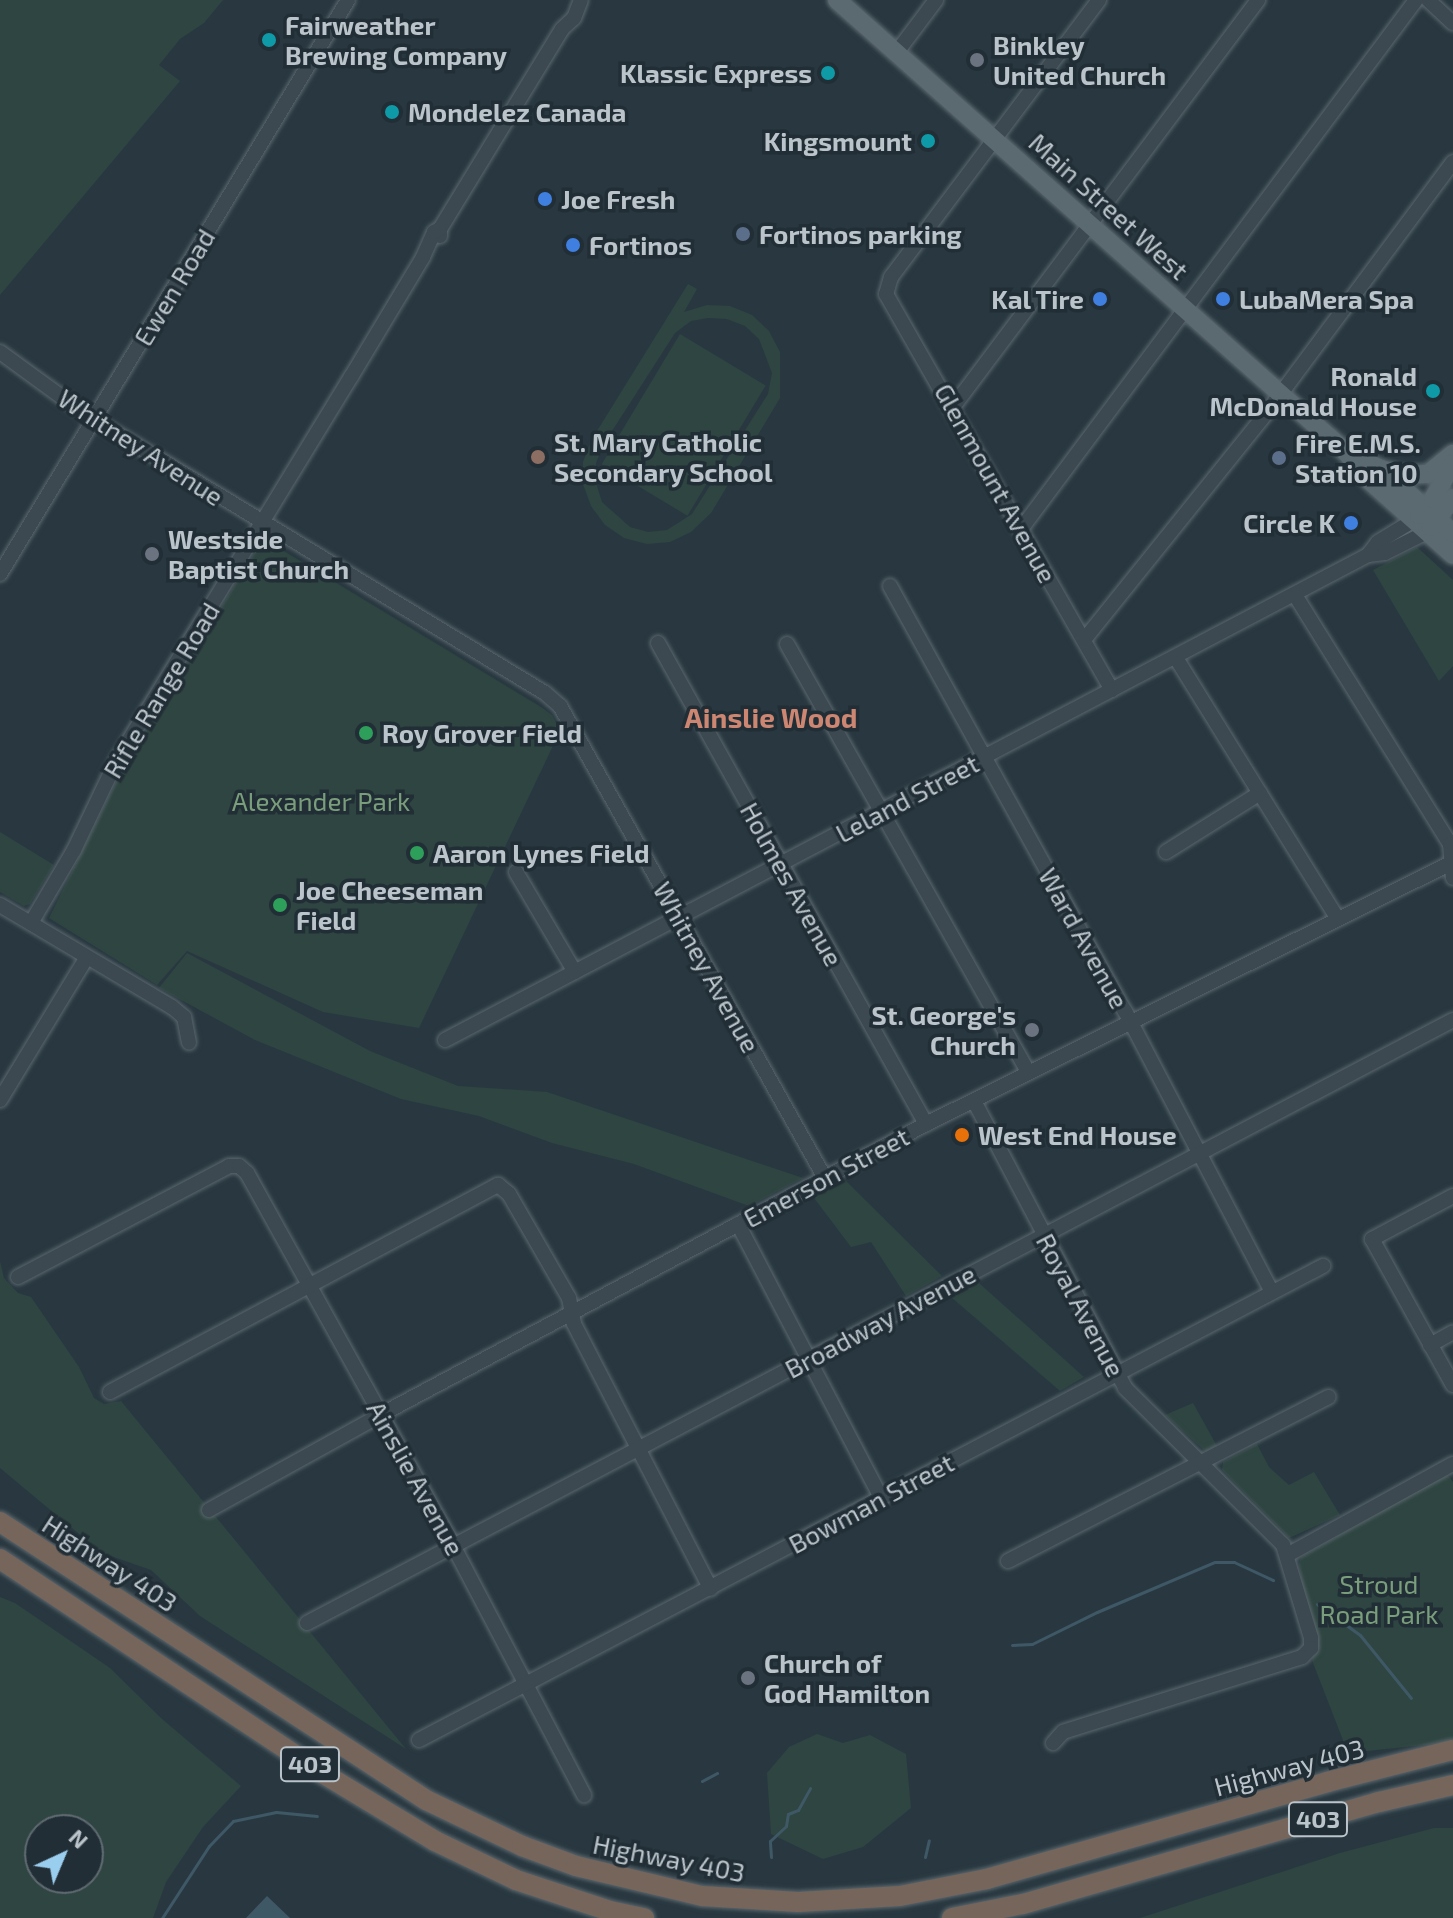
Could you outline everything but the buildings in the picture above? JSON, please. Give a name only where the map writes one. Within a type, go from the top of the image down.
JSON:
[{"type":"highway","name":"Highway 403","points":[[0,1522],[426,1800],[522,1846],[576,1866],[702,1896],[798,1902],[900,1896],[987,1879],[1327,1782],[1453,1750]]},
{"type":"highway","name":"403","points":[[0,1559],[324,1774],[435,1841],[516,1880],[610,1911],[644,1918]]},
{"type":"highway","name":"403","points":[[952,1918],[1023,1904],[1379,1802],[1453,1785]]},
{"type":"main road","name":"Main Street West","points":[[837,0],[1346,452],[1370,481],[1426,520],[1453,533]]},
{"type":"main road","name":"Main Street West","points":[[1346,452],[1381,469],[1453,555]]},
{"type":"main road","points":[[1381,469],[1406,475],[1428,474],[1453,454]]},
{"type":"main road","points":[[1426,520],[1453,463]]},
{"type":"main road","points":[[1426,520],[1453,498]]},
{"type":"street","name":"Ewen Road","points":[[0,574],[348,0]]},
{"type":"street","points":[[897,52],[936,0]]},
{"type":"street","points":[[995,140],[1099,0]]},
{"type":"street","points":[[953,407],[1258,0]]},
{"type":"street","points":[[1021,529],[1416,0]]},
{"type":"street","points":[[1428,0],[1453,23]]},
{"type":"street","name":"Rifle Range Road","points":[[31,923],[74,850],[117,760],[423,257],[428,255],[441,236],[440,229],[562,29],[574,18],[577,6]]},
{"type":"street","name":"Glenmount Avenue","points":[[995,140],[891,277],[886,294],[1112,690]]},
{"type":"street","points":[[1084,640],[1281,394],[1453,162]]},
{"type":"street","name":"Whitney Avenue","points":[[0,352],[94,420],[552,699],[567,718],[825,1178]]},
{"type":"street","name":"Leland Street","points":[[445,1040],[1295,595],[1368,555],[1378,542],[1426,520]]},
{"type":"street","name":"Ward Avenue","points":[[890,586],[1130,1022],[1272,1292]]},
{"type":"street","points":[[1295,595],[1450,844],[1452,868]]},
{"type":"street","name":"Holmes Avenue","points":[[658,643],[926,1124]]},
{"type":"street","points":[[787,644],[1028,1072]]},
{"type":"street","points":[[1176,658],[1338,919]]},
{"type":"street","points":[[1166,852],[1260,793]]},
{"type":"street","name":"Emerson Street","points":[[209,1510],[382,1414],[926,1124],[1338,919],[1452,868]]},
{"type":"street","points":[[516,872],[575,972]]},
{"type":"street","points":[[0,905],[172,1007],[184,1017],[189,1043]]},
{"type":"street","points":[[0,1100],[87,957]]},
{"type":"street","name":"Broadway Avenue","points":[[307,1623],[1453,1020]]},
{"type":"street","name":"Royal Avenue","points":[[974,1101],[1125,1388],[1289,1554]]},
{"type":"street","name":"Ainslie Avenue","points":[[18,1277],[229,1166],[239,1166],[247,1173],[453,1545],[584,1795]]},
{"type":"street","points":[[110,1392],[498,1185],[509,1194],[569,1298],[574,1326],[711,1589]]},
{"type":"street","points":[[1453,1196],[1372,1239],[1453,1385]]},
{"type":"street","points":[[738,1224],[880,1496]]},
{"type":"street","name":"Bowman Street","points":[[419,1740],[1323,1266]]},
{"type":"street","points":[[1430,1345],[1453,1332]]},
{"type":"street","points":[[1008,1561],[1328,1397]]},
{"type":"street","points":[[1053,1743],[1063,1732],[1302,1657],[1311,1648],[1311,1638],[1289,1554],[1453,1464]]},
{"type":"green space","points":[[0,0],[223,0],[204,23],[180,39],[159,65],[180,81],[0,295]]},
{"type":"green space","points":[[688,284],[697,289],[684,312],[707,305],[730,306],[752,315],[769,331],[780,352],[780,398],[711,513],[691,532],[670,542],[647,544],[624,538],[605,525],[591,506],[583,484],[583,462],[592,439]],"holes":[[[727,319],[745,326],[759,339],[772,373],[768,394],[692,514],[667,530],[648,532],[630,527],[602,502],[596,483],[596,463],[603,445],[675,333],[691,321]]]},
{"type":"green space","points":[[680,334],[766,386],[687,516],[602,464]]},
{"type":"green space","name":"Alexander Park","points":[[269,542],[541,707],[552,715],[560,731],[419,1028],[323,1012],[187,951],[157,985],[49,918],[124,766],[259,545]]},
{"type":"green space","points":[[1417,547],[1453,580],[1453,666],[1439,681],[1373,570]]},
{"type":"green space","points":[[0,832],[54,865],[30,904],[24,906],[0,892]]},
{"type":"green space","points":[[187,953],[370,1051],[458,1086],[547,1092],[803,1178],[749,1206],[634,1164],[552,1143],[479,1116],[401,1099],[255,1040],[159,988]]},
{"type":"green space","points":[[845,1180],[942,1276],[906,1296],[871,1242],[851,1247],[814,1198]]},
{"type":"green space","points":[[0,1261],[4,1278],[18,1293],[31,1297],[79,1367],[94,1398],[104,1404],[121,1401],[406,1749],[200,1616],[151,1570],[102,1553],[0,1468]]},
{"type":"green space","points":[[979,1283],[1084,1377],[1060,1391],[951,1297]]},
{"type":"green space","points":[[1193,1403],[1217,1446],[1206,1452],[1165,1415]]},
{"type":"green space","points":[[1257,1444],[1269,1467],[1289,1485],[1314,1472],[1340,1515],[1289,1538],[1222,1470],[1223,1462]]},
{"type":"green space","name":"Stroud Road Park","points":[[1447,1474],[1453,1482],[1453,1742],[1348,1753],[1313,1663],[1299,1564],[1301,1557]]},
{"type":"green space","points":[[0,1597],[15,1603],[110,1668],[161,1718],[241,1786],[203,1827],[166,1882],[153,1918],[0,1918]]},
{"type":"green space","points":[[817,1734],[843,1743],[870,1735],[906,1754],[911,1808],[863,1847],[823,1859],[771,1834],[767,1773],[789,1747]]},
{"type":"green space","points":[[1434,1828],[1453,1828],[1453,1918],[1140,1918],[1340,1853]]},
{"type":"water","points":[[267,1896],[290,1918],[246,1918]]},
{"type":"waterway","points":[[1012,1645],[1032,1644],[1097,1612],[1215,1562],[1234,1562],[1273,1580]]},
{"type":"waterway","points":[[1317,1604],[1360,1635],[1411,1698]]},
{"type":"waterway","points":[[702,1781],[717,1773]]},
{"type":"waterway","points":[[771,1857],[770,1841],[786,1826],[788,1814],[798,1810],[810,1788]]},
{"type":"waterway","points":[[162,1918],[209,1846],[233,1821],[276,1812],[317,1816]]},
{"type":"waterway","points":[[925,1857],[929,1840]]},
{"type":"place","name":"Fairweather Brewing Company","points":[[269,40]]},
{"type":"place","name":"Binkley United Church","points":[[977,60]]},
{"type":"place","name":"Klassic Express","points":[[828,73]]},
{"type":"place","name":"Mondelez Canada","points":[[392,112]]},
{"type":"place","name":"Kingsmount","points":[[928,141]]},
{"type":"place","name":"Joe Fresh","points":[[545,199]]},
{"type":"place","name":"Fortinos parking","points":[[743,234]]},
{"type":"place","name":"Fortinos","points":[[573,245]]},
{"type":"place","name":"Kal Tire","points":[[1100,299]]},
{"type":"place","name":"LubaMera Spa","points":[[1223,299]]},
{"type":"place","name":"Ronald McDonald House","points":[[1433,391]]},
{"type":"place","name":"St. Mary Catholic Secondary School","points":[[538,457]]},
{"type":"place","name":"Fire E.M.S. Station 10","points":[[1279,458]]},
{"type":"place","name":"Circle K","points":[[1351,523]]},
{"type":"place","name":"Westside Baptist Church","points":[[152,554]]},
{"type":"place","name":"Roy Grover Field","points":[[366,733]]},
{"type":"place","name":"Aaron Lynes Field","points":[[417,853]]},
{"type":"place","name":"Joe Cheeseman Field","points":[[280,905]]},
{"type":"place","name":"St. George's Church","points":[[1032,1030]]},
{"type":"place","name":"West End House","points":[[962,1135]]},
{"type":"place","name":"Church of God Hamilton","points":[[748,1678]]},
{"type":"district","name":"Ainslie Wood","points":[[771,717]]}]
